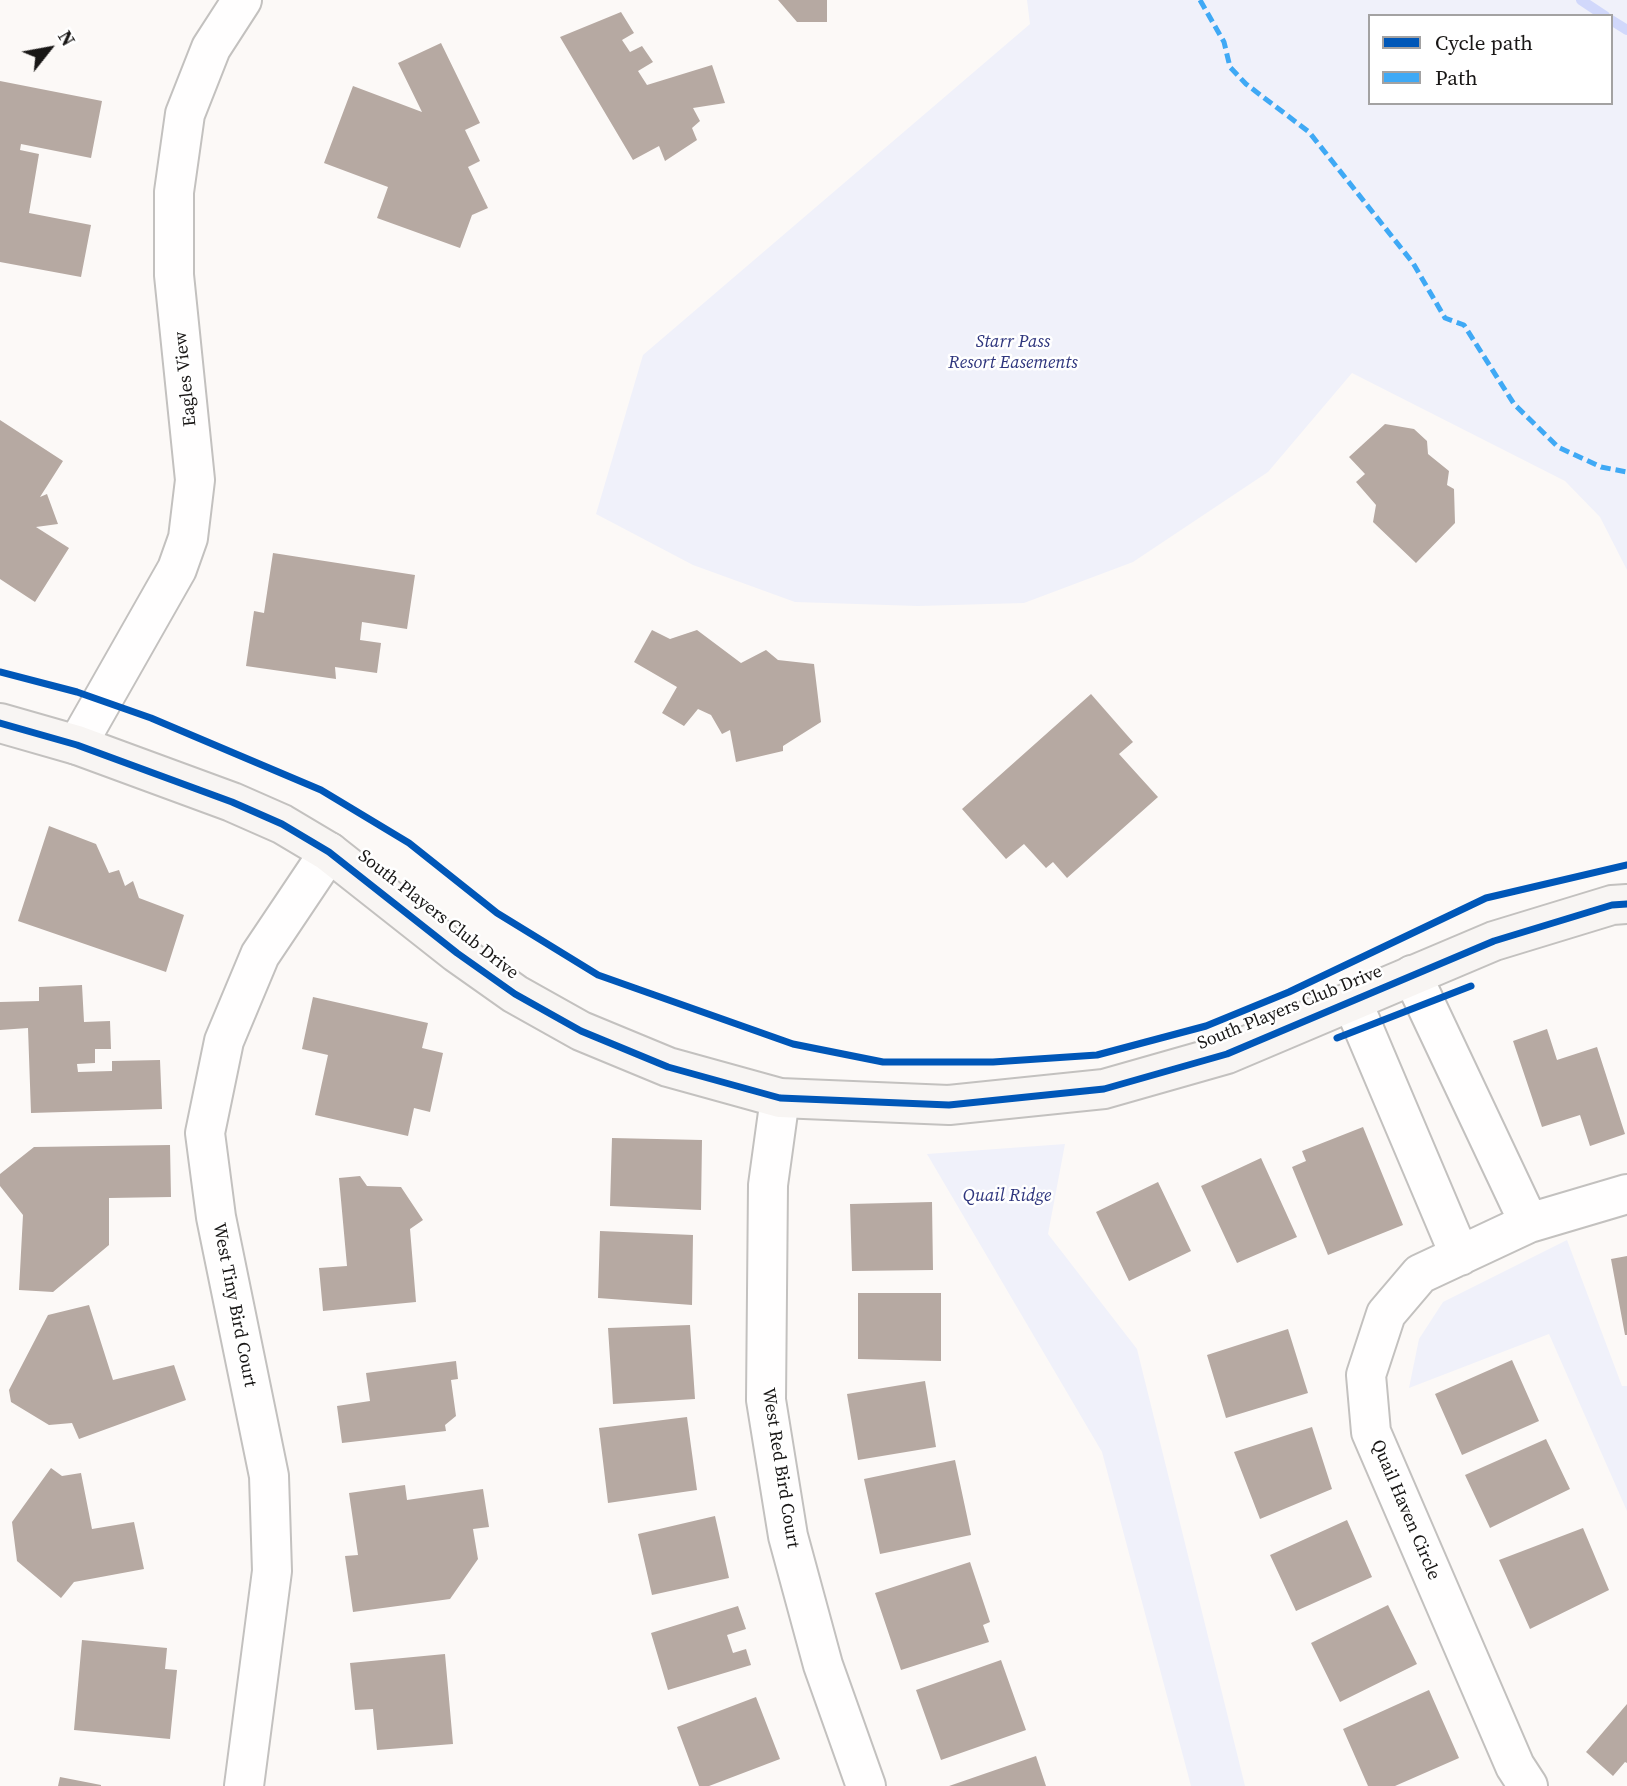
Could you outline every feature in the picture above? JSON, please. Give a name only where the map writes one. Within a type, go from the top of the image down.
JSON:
[{"type":"street","name":"Eagles View","points":[[77,745],[177,569],[188,538],[195,480],[174,275],[174,192],[185,114],[211,48],[242,0]]},
{"type":"street","name":"South Players Club Drive","points":[[0,723],[77,745],[232,802],[282,824],[329,852],[457,953],[515,994],[570,1024],[668,1067],[780,1098],[949,1105],[1104,1089],[1227,1054],[1494,941],[1612,905],[1627,904]]},
{"type":"street","name":"West Tiny Bird Court","points":[[244,1786],[271,1571],[269,1476],[216,1217],[205,1133],[225,1041],[260,955],[329,852]]},
{"type":"street","points":[[1412,975],[1529,1223]]},
{"type":"street","points":[[1352,1001],[1460,1256]]},
{"type":"street","name":"West Red Bird Court","points":[[780,1098],[768,1185],[766,1400],[788,1536],[823,1665],[866,1786]]},
{"type":"street","name":"Quail Haven Circle","points":[[1528,1786],[1515,1766],[1371,1432],[1366,1375],[1385,1314],[1420,1274],[1529,1223],[1627,1194]]},
{"type":"green space","name":"Starr Pass Resort Easements","points":[[1027,0],[1627,0],[1627,570],[1600,517],[1565,481],[1352,373],[1268,472],[1133,562],[1024,603],[918,606],[795,602],[693,565],[596,514],[643,355],[1030,24]]},
{"type":"green space","name":"Quail Ridge","points":[[1065,1144],[1048,1234],[1137,1349],[1245,1786],[1191,1786],[1102,1452],[927,1154]]},
{"type":"green space","points":[[1567,1240],[1622,1386],[1627,1386],[1627,1511],[1549,1334],[1409,1388],[1419,1339],[1443,1302]]},
{"type":"building","points":[[778,0],[827,0],[827,22],[797,22]]},
{"type":"building","points":[[621,12],[634,33],[622,40],[630,52],[642,46],[653,62],[638,71],[647,85],[712,65],[725,103],[693,108],[700,121],[692,128],[697,140],[665,161],[659,146],[633,160],[560,37]]},
{"type":"building","points":[[441,43],[480,123],[465,130],[480,161],[468,167],[488,208],[472,215],[460,248],[377,218],[388,187],[324,163],[353,86],[422,112],[398,63]]},
{"type":"building","points":[[0,81],[102,101],[91,158],[21,144],[20,150],[39,154],[29,213],[91,225],[81,277],[0,262]]},
{"type":"building","points":[[0,420],[63,461],[40,497],[47,494],[58,524],[36,527],[69,548],[35,602],[0,579]]},
{"type":"building","points":[[1385,424],[1414,429],[1427,441],[1428,454],[1449,471],[1447,485],[1454,489],[1455,523],[1416,563],[1373,522],[1376,505],[1356,482],[1365,474],[1349,457]]},
{"type":"building","points":[[273,553],[415,575],[407,629],[362,622],[360,640],[381,643],[377,673],[335,667],[336,679],[246,666],[254,611],[264,613]]},
{"type":"building","points":[[652,630],[670,639],[697,630],[741,663],[766,650],[778,660],[814,664],[821,722],[783,746],[783,751],[736,762],[730,730],[722,734],[711,715],[698,709],[684,726],[662,713],[677,687],[634,662]]},
{"type":"building","points":[[1091,694],[1133,742],[1119,754],[1158,797],[1067,878],[1053,862],[1046,868],[1024,844],[1006,859],[962,809]]},
{"type":"building","points":[[49,826],[96,844],[109,873],[119,870],[125,886],[133,881],[139,898],[184,915],[166,972],[18,921]]},
{"type":"building","points":[[82,985],[84,1022],[110,1021],[111,1049],[95,1049],[95,1063],[77,1064],[78,1072],[112,1071],[112,1061],[160,1060],[162,1109],[31,1113],[28,1028],[0,1030],[0,1002],[39,1001],[39,987]]},
{"type":"building","points":[[313,997],[428,1023],[422,1048],[443,1053],[430,1112],[414,1108],[408,1136],[315,1115],[328,1055],[302,1049]]},
{"type":"building","points":[[1547,1029],[1557,1060],[1597,1047],[1625,1134],[1590,1146],[1580,1115],[1542,1127],[1513,1041]]},
{"type":"building","points":[[1363,1127],[1403,1225],[1328,1255],[1292,1167],[1306,1161],[1302,1151]]},
{"type":"building","points":[[612,1138],[702,1140],[701,1210],[610,1206]]},
{"type":"building","points":[[170,1145],[171,1197],[109,1198],[109,1245],[53,1292],[19,1290],[23,1215],[0,1186],[0,1174],[34,1147]]},
{"type":"building","points":[[1261,1158],[1297,1237],[1237,1263],[1201,1186]]},
{"type":"building","points":[[360,1176],[367,1186],[401,1187],[423,1220],[410,1229],[416,1302],[323,1311],[319,1268],[347,1266],[339,1178]]},
{"type":"building","points":[[1158,1182],[1191,1251],[1129,1281],[1096,1212]]},
{"type":"building","points":[[932,1202],[933,1270],[852,1271],[850,1204]]},
{"type":"building","points":[[600,1231],[693,1235],[692,1305],[598,1298]]},
{"type":"building","points":[[1627,1256],[1627,1335],[1625,1335],[1611,1259]]},
{"type":"building","points":[[858,1293],[941,1293],[941,1361],[858,1359]]},
{"type":"building","points":[[89,1305],[113,1380],[174,1365],[186,1400],[79,1439],[72,1423],[49,1425],[11,1402],[9,1390],[48,1315]]},
{"type":"building","points":[[690,1325],[695,1399],[613,1404],[608,1328]]},
{"type":"building","points":[[1288,1329],[1308,1393],[1226,1418],[1207,1355]]},
{"type":"building","points":[[1512,1360],[1539,1421],[1462,1455],[1435,1394]]},
{"type":"building","points":[[456,1361],[458,1379],[451,1380],[456,1416],[445,1425],[446,1431],[342,1443],[337,1406],[370,1401],[366,1373]]},
{"type":"building","points":[[925,1381],[936,1447],[858,1460],[847,1394]]},
{"type":"building","points":[[687,1417],[697,1490],[608,1503],[599,1428]]},
{"type":"building","points":[[1312,1427],[1332,1489],[1260,1519],[1234,1452]]},
{"type":"building","points":[[1546,1439],[1570,1489],[1490,1528],[1465,1475]]},
{"type":"building","points":[[955,1460],[971,1535],[880,1554],[864,1479]]},
{"type":"building","points":[[51,1468],[62,1476],[81,1473],[92,1529],[134,1522],[144,1569],[74,1582],[61,1598],[17,1561],[12,1522]]},
{"type":"building","points":[[405,1485],[407,1500],[483,1489],[489,1527],[473,1529],[478,1559],[450,1599],[353,1612],[345,1556],[358,1555],[349,1493]]},
{"type":"building","points":[[715,1516],[729,1578],[652,1595],[638,1534]]},
{"type":"building","points":[[1347,1520],[1372,1577],[1296,1611],[1270,1555]]},
{"type":"building","points":[[1583,1528],[1609,1590],[1530,1629],[1499,1560]]},
{"type":"building","points":[[970,1562],[990,1622],[983,1625],[989,1642],[901,1670],[875,1593]]},
{"type":"building","points":[[1388,1605],[1417,1664],[1340,1702],[1311,1643]]},
{"type":"building","points":[[738,1606],[746,1629],[727,1635],[733,1653],[746,1649],[751,1665],[668,1690],[651,1633]]},
{"type":"building","points":[[82,1640],[167,1648],[165,1669],[177,1670],[170,1739],[74,1730]]},
{"type":"building","points":[[445,1654],[453,1744],[377,1750],[373,1709],[355,1710],[350,1663]]},
{"type":"building","points":[[1001,1660],[1026,1730],[941,1760],[916,1690]]},
{"type":"building","points":[[1429,1690],[1459,1758],[1395,1786],[1368,1786],[1343,1729]]},
{"type":"building","points":[[756,1697],[780,1759],[709,1786],[699,1786],[677,1727]]},
{"type":"building","points":[[1627,1704],[1627,1763],[1613,1776],[1586,1752]]},
{"type":"building","points":[[1036,1756],[1046,1786],[949,1786]]},
{"type":"building","points":[[60,1777],[101,1785],[101,1786],[58,1786]]},
{"type":"waterway","points":[[1581,0],[1602,14]]},
{"type":"waterway","points":[[1613,21],[1627,30]]},
{"type":"marked path","points":[[1200,0],[1224,42],[1230,67],[1246,84],[1309,132],[1413,263],[1445,318],[1464,325],[1514,404],[1558,447],[1601,467],[1627,472]]},
{"type":"cycle path","points":[[0,672],[77,692],[151,718],[321,790],[409,843],[497,913],[598,975],[793,1044],[883,1062],[993,1062],[1097,1055],[1206,1026],[1289,992],[1486,898],[1627,865]]},
{"type":"cycle path","points":[[0,723],[77,745],[232,802],[282,824],[329,852],[457,953],[515,994],[581,1031],[668,1067],[780,1098],[949,1105],[1104,1089],[1227,1054],[1494,941],[1612,905],[1627,904]]},
{"type":"cycle path","points":[[1337,1038],[1471,986]]}]
